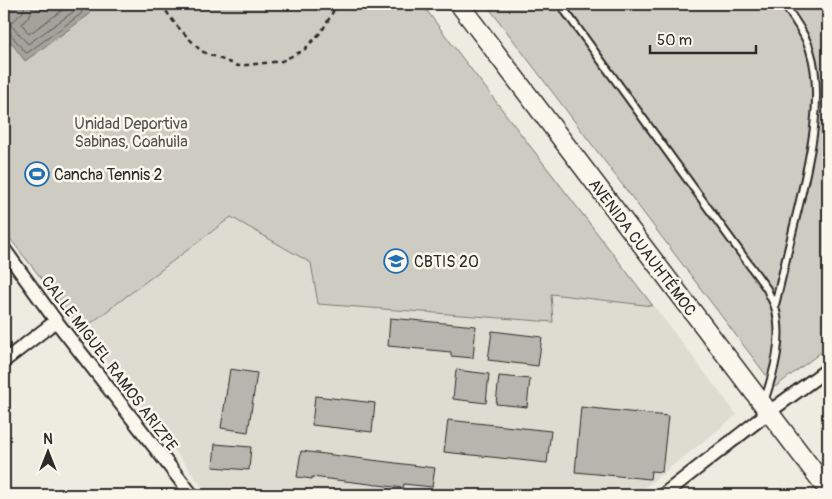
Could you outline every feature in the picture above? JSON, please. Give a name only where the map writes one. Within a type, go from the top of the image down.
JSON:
[{"type":"main road","name":"AVENIDA CUAUHTÉMOC","points":[[459,4],[828,490]]},
{"type":"street","name":"CALLE MIGUEL RAMOS ARIZPE","points":[[4,249],[56,321],[192,495]]},
{"type":"street","points":[[4,361],[56,321]]},
{"type":"street","points":[[664,495],[766,408],[828,369]]},
{"type":"lane","points":[[560,4],[767,289],[775,306]]},
{"type":"lane","points":[[766,408],[778,349],[775,306],[808,162],[814,122],[814,72],[810,49],[784,4]]},
{"type":"path","points":[[162,4],[176,24],[201,51],[238,66],[282,61],[304,50],[322,31],[335,4]]},
{"type":"shaded area","name":"CBTIS 20","points":[[454,47],[737,415],[635,495],[209,495],[82,330]]},
{"type":"green space","name":"Unidad Deportiva Sabinas, Coahuila","points":[[4,4],[422,4],[653,306],[551,294],[553,322],[318,304],[311,263],[231,217],[82,330],[4,231]]},
{"type":"green space","points":[[486,4],[828,4],[828,347],[775,387]]},
{"type":"water","points":[[17,4],[82,4],[90,14],[25,61],[4,33],[4,13]]},
{"type":"building","points":[[390,318],[476,326],[473,358],[451,356],[451,352],[388,346]]},
{"type":"building","points":[[492,331],[542,337],[538,366],[488,360]]},
{"type":"building","points":[[230,369],[257,373],[248,432],[221,428]]},
{"type":"building","points":[[456,370],[489,374],[486,403],[453,399]]},
{"type":"building","points":[[499,376],[530,379],[527,407],[496,404]]},
{"type":"building","points":[[315,396],[375,403],[372,432],[312,425]]},
{"type":"building","points":[[581,407],[668,416],[662,472],[651,471],[650,479],[575,472]]},
{"type":"building","points":[[448,420],[551,431],[547,463],[444,452]]},
{"type":"building","points":[[215,444],[251,447],[249,470],[213,467]]},
{"type":"building","points":[[301,451],[435,468],[432,487],[404,484],[403,488],[312,477],[312,479],[297,477]]},
{"type":"building","points":[[484,491],[524,495],[484,495]]},
{"type":"place","name":"Cancha Tennis 2","points":[[37,174]]},
{"type":"place","name":"CBTIS 20","points":[[396,261]]}]
